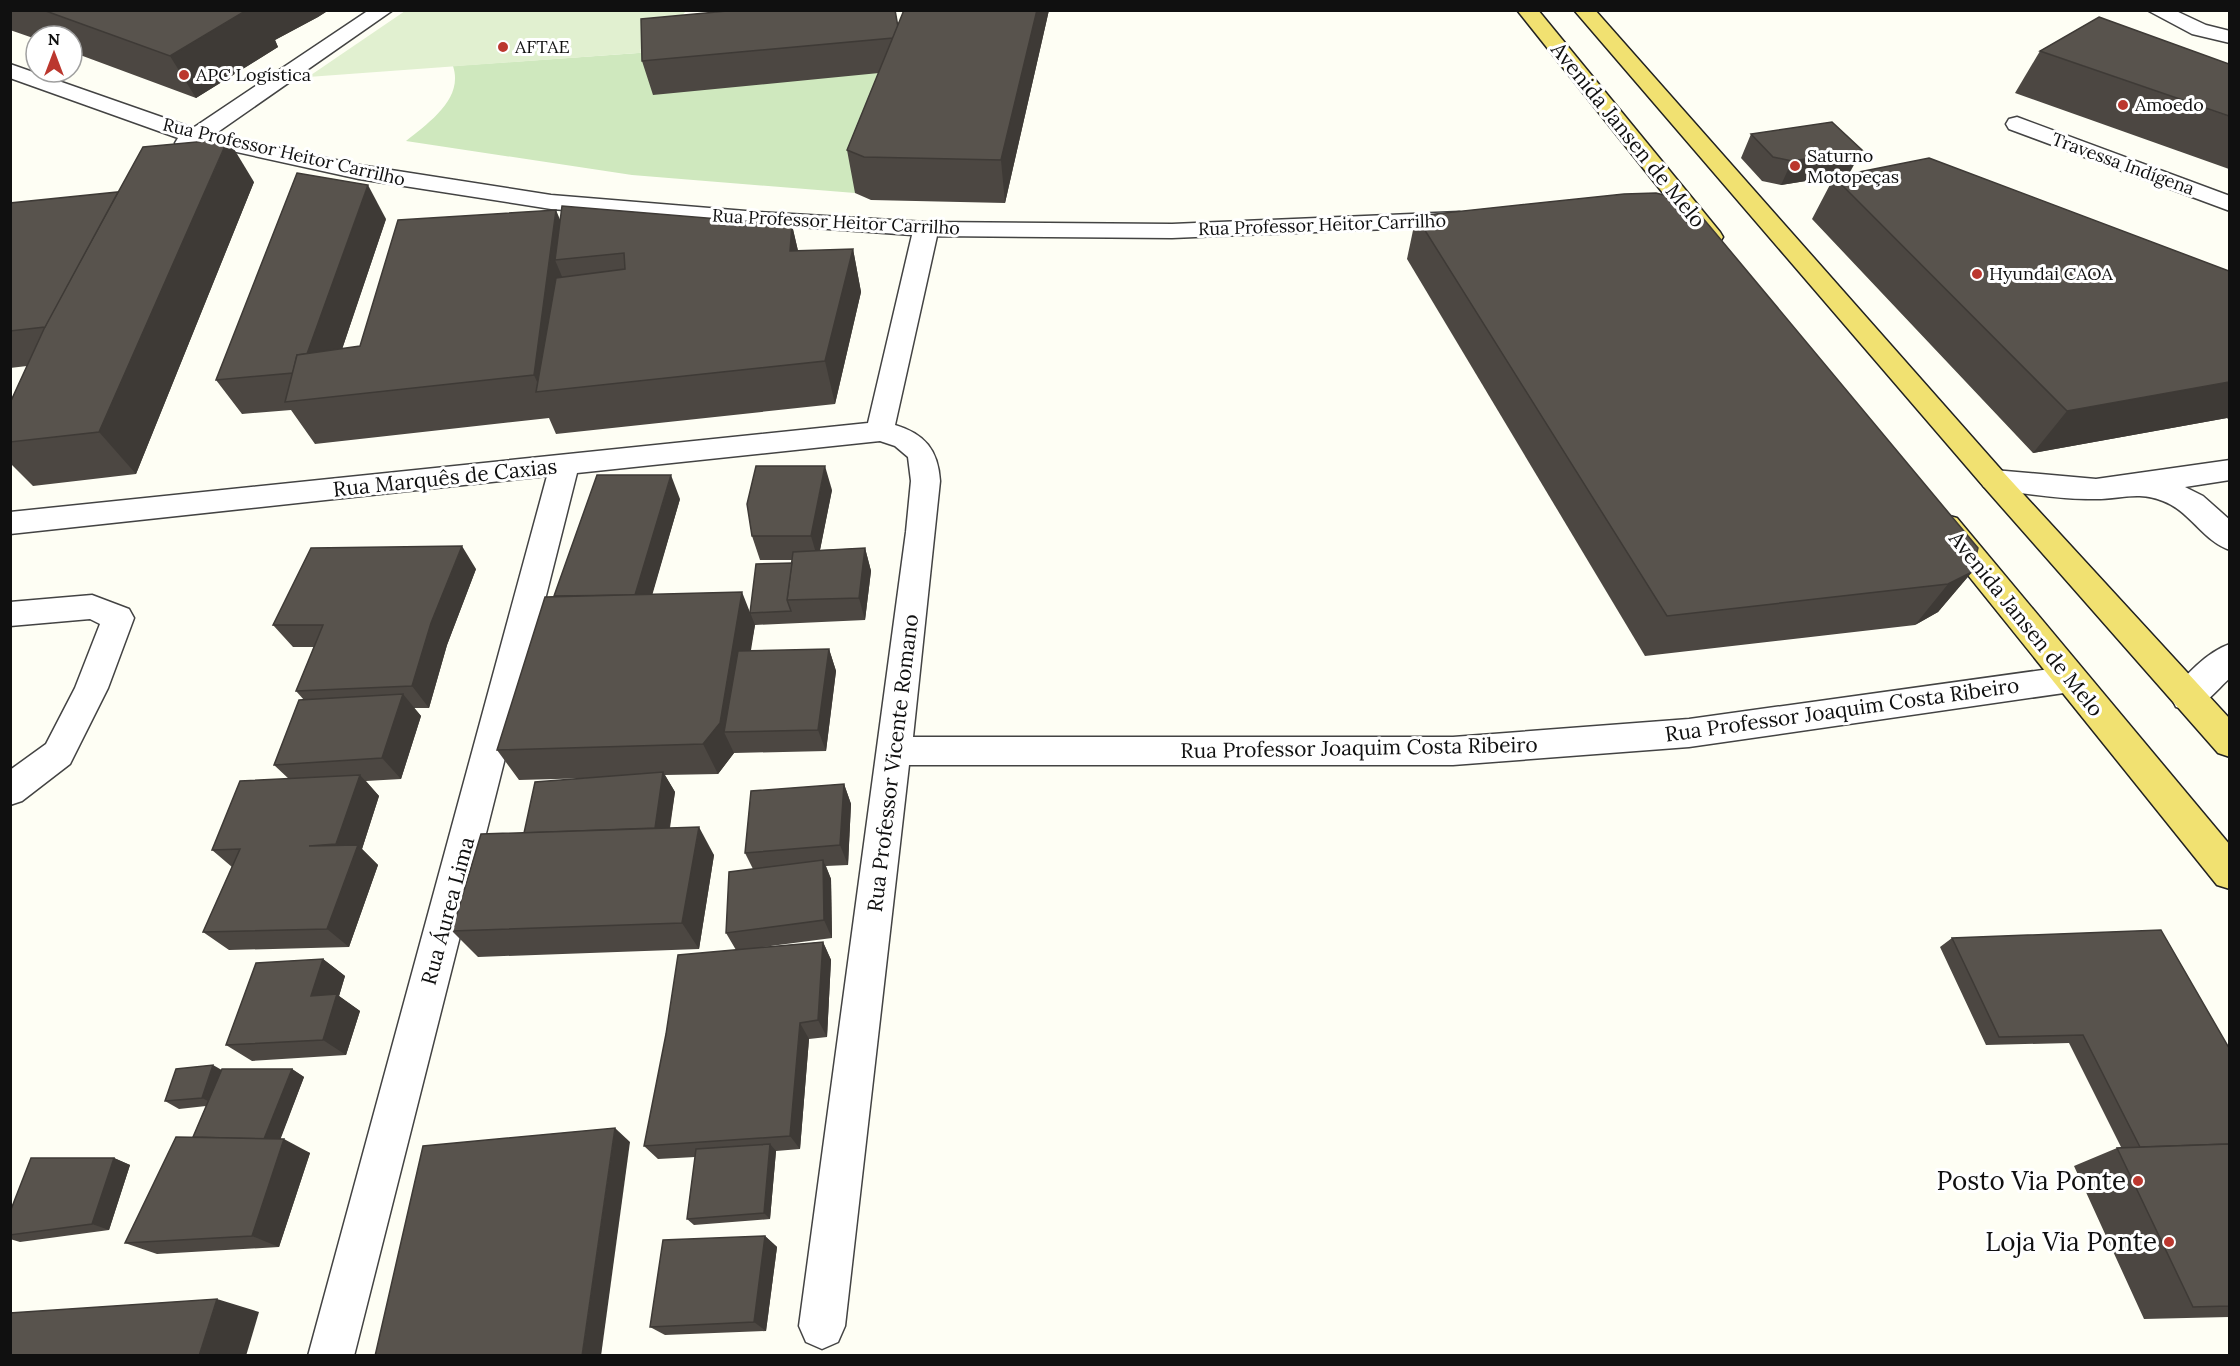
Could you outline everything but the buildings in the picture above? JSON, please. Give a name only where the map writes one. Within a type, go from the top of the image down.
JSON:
[{"type":"main road","name":"Avenida Jansen de Melo","points":[[1527,10],[1668,198],[1726,255]]},
{"type":"main road","points":[[1588,12],[1994,480],[2229,743]]},
{"type":"main road","name":"Avenida Jansen de Melo","points":[[1928,504],[2229,873]]},
{"type":"street","points":[[171,155],[195,136],[382,10]]},
{"type":"street","points":[[2157,10],[2199,30],[2229,37]]},
{"type":"street","name":"Rua Professor Heitor Carrilho","points":[[10,70],[113,109],[195,136],[359,172],[551,202],[758,219],[926,229],[1172,231],[1477,218]]},
{"type":"street","name":"Travessa Indígena","points":[[2017,124],[2229,204]]},
{"type":"street","points":[[880,431],[926,229]]},
{"type":"street","name":"Rua Marquês de Caxias","points":[[10,524],[880,431]]},
{"type":"street","name":"Rua Professor Vicente Romano","points":[[822,1326],[894,751],[925,474],[922,456],[913,444],[897,435],[880,431]]},
{"type":"street","name":"Rua Áurea Lima","points":[[331,1356],[564,466]]},
{"type":"street","points":[[2096,489],[2229,470]]},
{"type":"street","points":[[1994,480],[2096,489],[2159,488],[2200,508],[2229,539]]},
{"type":"street","points":[[10,615],[92,607],[118,618],[91,688],[58,754],[10,790]]},
{"type":"street","points":[[2188,697],[2229,657]]},
{"type":"street","name":"Rua Professor Joaquim Costa Ribeiro","points":[[894,751],[1453,751],[1689,732],[2071,680]]},
{"type":"green space","name":"AFTAE","points":[[405,11],[686,11],[652,52],[308,77]]},
{"type":"green space","points":[[652,52],[904,71],[855,193],[632,175],[406,141],[433,118],[449,99],[455,78],[453,66]]},
{"type":"place","name":"AFTAE","points":[[503,47]]},
{"type":"place","name":"APC Logística","points":[[184,75]]},
{"type":"place","name":"Amoedo","points":[[2123,105]]},
{"type":"place","name":"Saturno Motopeças","points":[[1795,166]]},
{"type":"place","name":"Hyundai CAOA","points":[[1977,274]]},
{"type":"place","name":"Posto Via Ponte","points":[[2138,1181]]},
{"type":"place","name":"Loja Via Ponte","points":[[2169,1242]]}]
